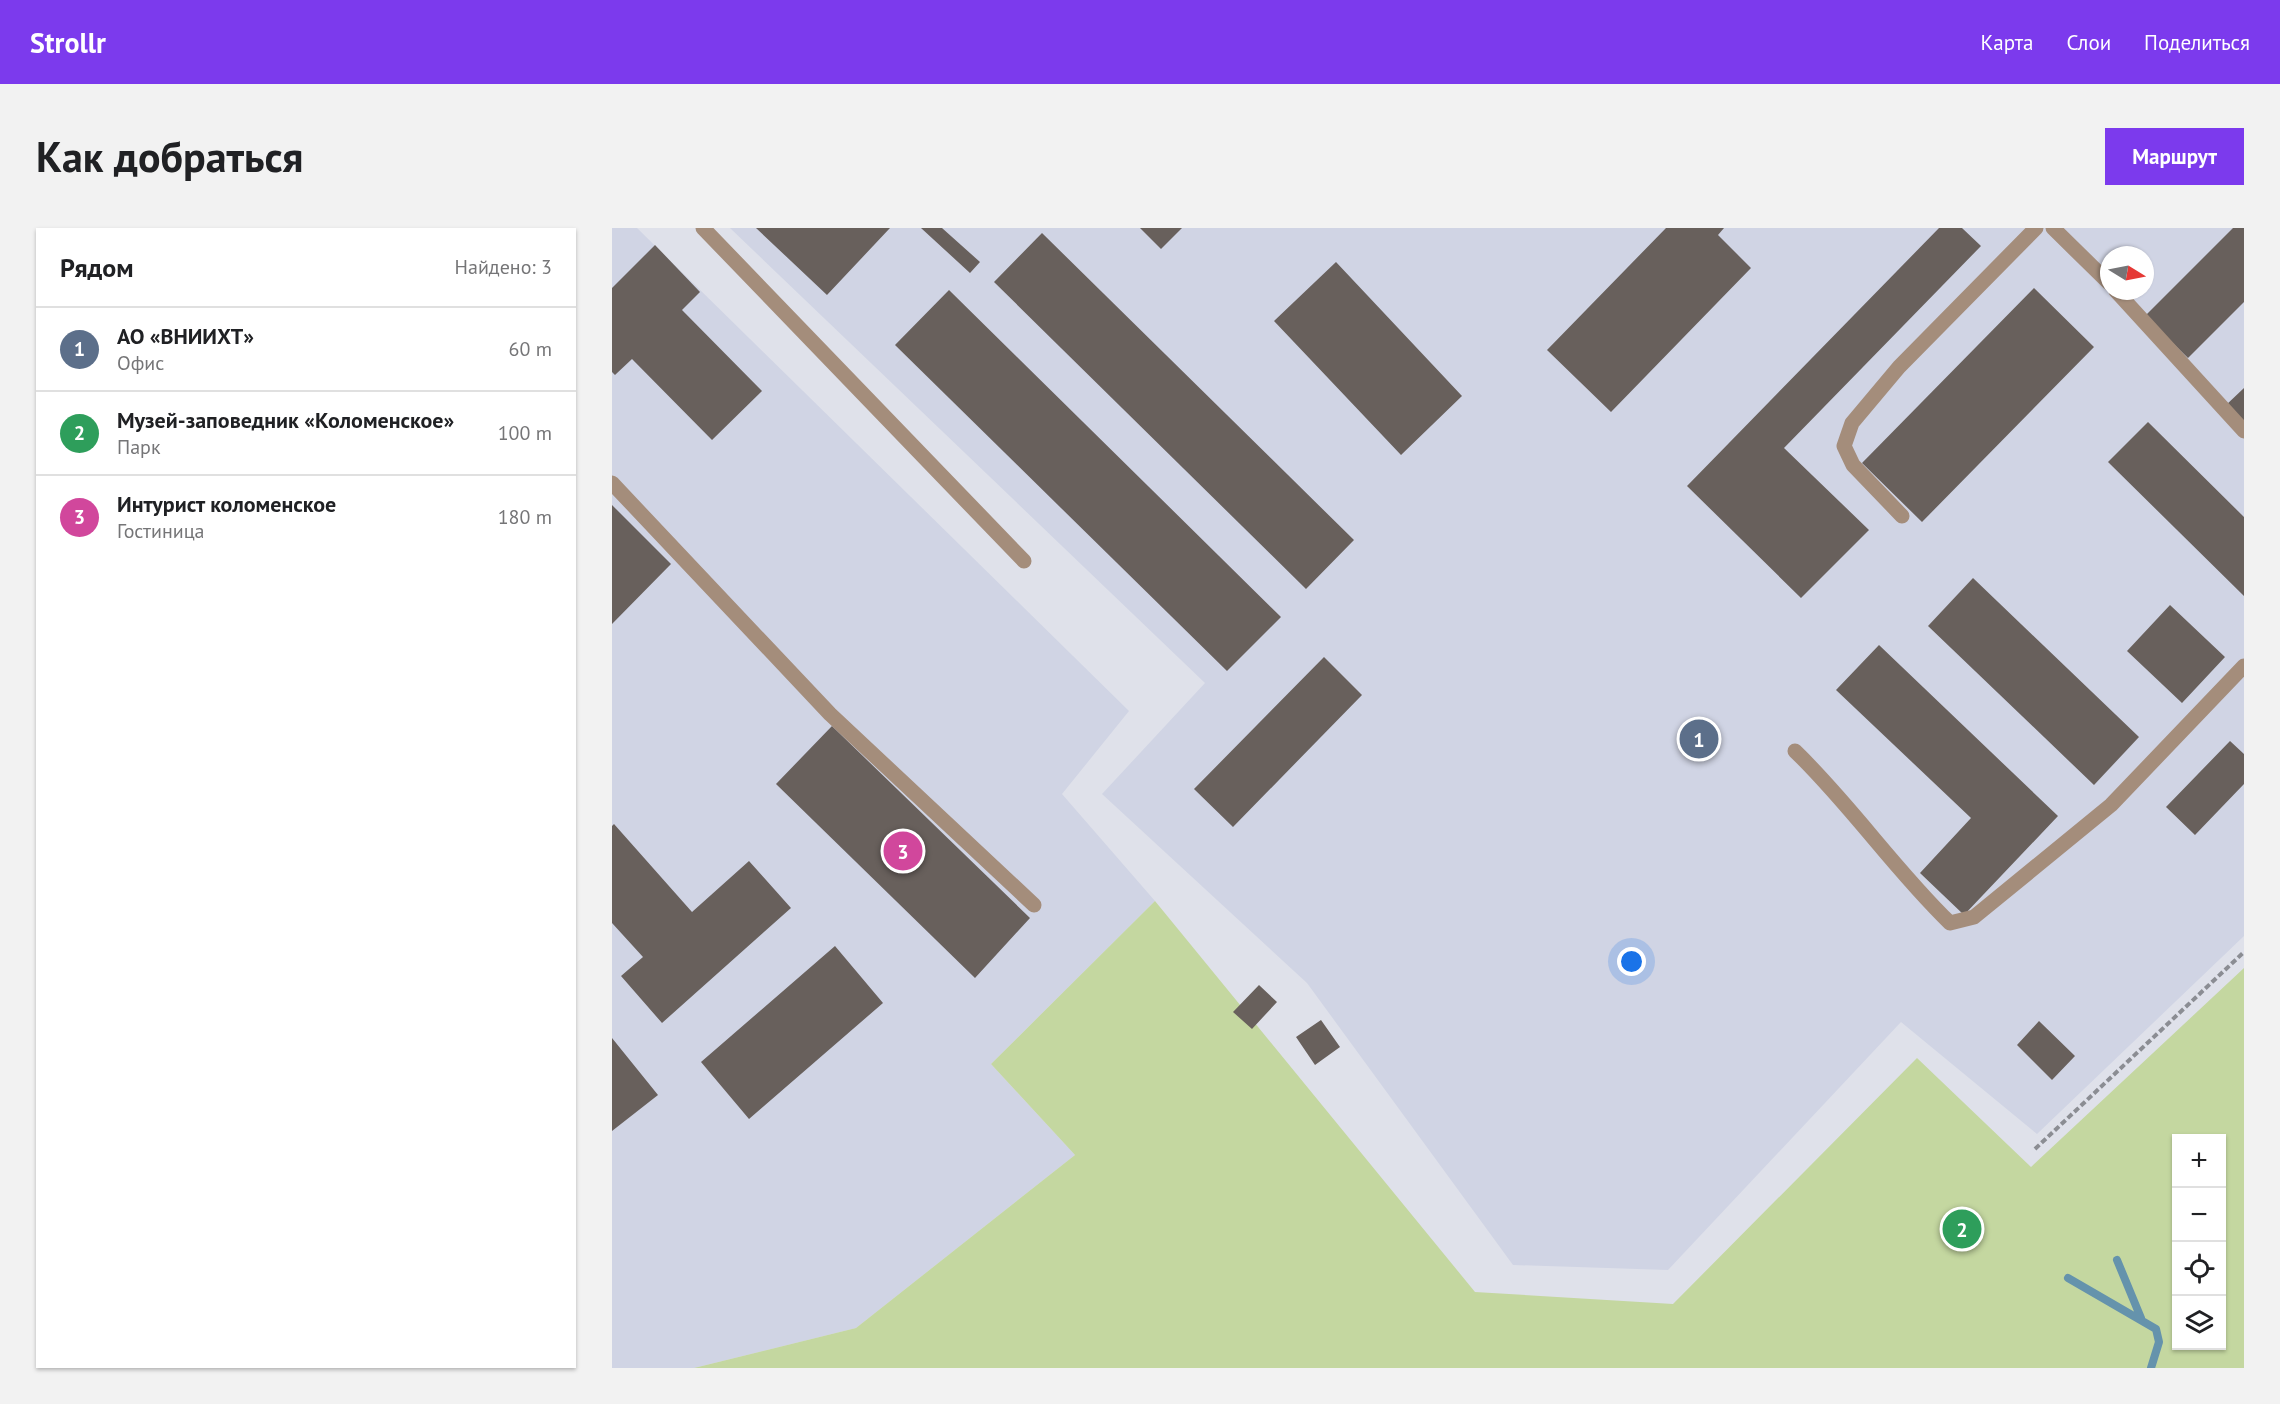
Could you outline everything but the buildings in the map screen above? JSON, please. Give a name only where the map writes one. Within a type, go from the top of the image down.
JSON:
[{"type":"lane","points":[[703,228],[1024,561]]},
{"type":"lane","points":[[1902,516],[1852,465],[1844,446],[1852,423],[1899,367],[2036,228]]},
{"type":"lane","points":[[2053,228],[2100,274]]},
{"type":"lane","points":[[2124,300],[2244,431]]},
{"type":"lane","points":[[612,483],[830,714],[1035,906]]},
{"type":"lane","points":[[1795,751],[1820,775],[1926,900],[1950,923],[1974,917],[2111,805],[2244,666]]},
{"type":"path","points":[[2035,1149],[2244,952]]},
{"type":"shaded area","points":[[612,228],[637,228],[1129,711],[1062,794],[1155,901],[991,1064],[1075,1155],[856,1328],[694,1368],[612,1368]]},
{"type":"shaded area","points":[[730,228],[2244,228],[2244,936],[2037,1134],[1901,1022],[1668,1270],[1513,1265],[1307,983],[1102,794],[1205,683]]},
{"type":"green space","points":[[1155,901],[1475,1292],[1673,1304],[1917,1058],[2031,1167],[2244,968],[2244,1368],[694,1368],[856,1328],[1075,1155],[991,1064]]},
{"type":"waterway","points":[[2117,1260],[2141,1318]]},
{"type":"waterway","points":[[2068,1278],[2156,1329],[2159,1342],[2151,1368]]},
{"type":"place","name":"АО «ВНИИХТ»","points":[[1699,739]]},
{"type":"place","name":"Интурист коломенское","points":[[903,851]]},
{"type":"place","name":"Музей-заповедник «Коломенское»","points":[[1962,1229]]}]
